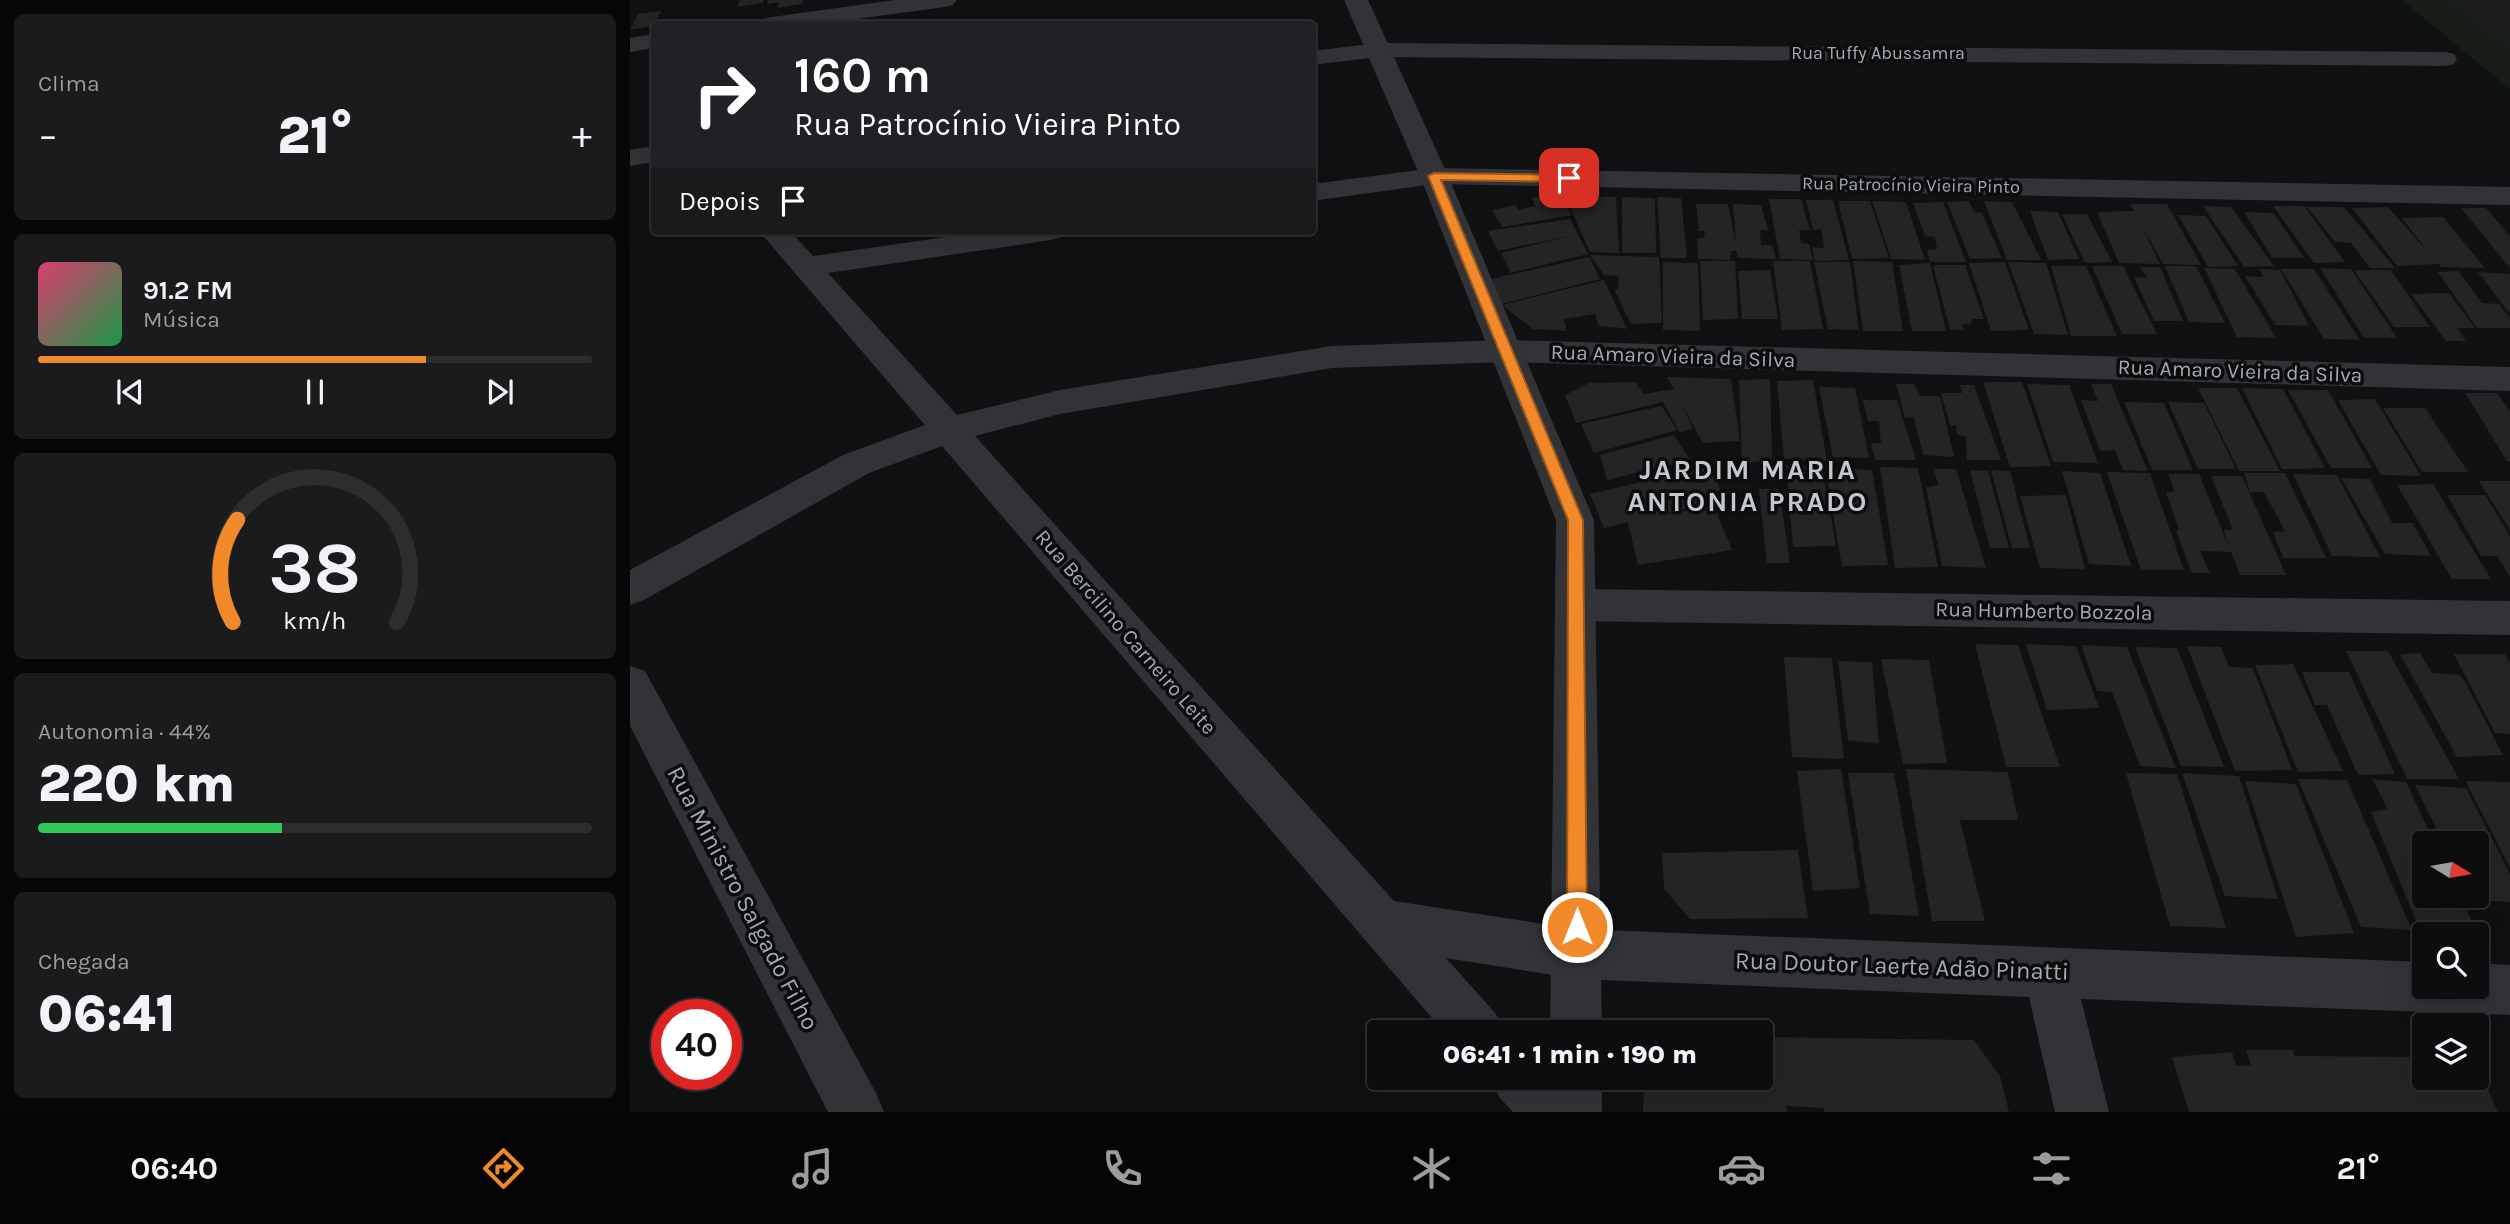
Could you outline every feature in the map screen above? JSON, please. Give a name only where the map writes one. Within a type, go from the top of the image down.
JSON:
[{"type":"street","points":[[794,21],[945,0]]},
{"type":"street","points":[[1356,0],[1434,176],[1576,520],[1576,1020]]},
{"type":"street","points":[[630,45],[651,42]]},
{"type":"street","name":"Rua Tuffy Abussamra","points":[[1316,58],[1378,50],[2445,59]]},
{"type":"street","points":[[630,158],[651,154]]},
{"type":"street","name":"Rua Patrocínio Vieira Pinto","points":[[1316,192],[1434,176],[2510,196]]},
{"type":"street","name":"Rua Bercilino Carneiro Leite","points":[[778,235],[1467,1020]]},
{"type":"street","points":[[806,267],[1024,235]]},
{"type":"street","name":"Rua Amaro Vieira da Silva","points":[[630,589],[856,464],[949,430],[1060,402],[1332,358],[1505,351],[2510,379]]},
{"type":"street","name":"Rua Humberto Bozzola","points":[[1577,605],[2510,618]]},
{"type":"street","name":"Rua Ministro Salgado Filho","points":[[630,684],[857,1112]]},
{"type":"street","name":"Rua Doutor Laerte Adão Pinatti","points":[[1382,923],[1577,954],[2412,987]]},
{"type":"street","points":[[2049,972],[2082,1112]]},
{"type":"street","points":[[2489,989],[2510,990]]},
{"type":"street","points":[[1529,1090],[1549,1112]]},
{"type":"street","points":[[1575,1090],[1575,1112]]},
{"type":"shaded area","points":[[2402,0],[2447,0],[2510,50],[2510,89]]},
{"type":"shaded area","points":[[2447,0],[2510,0],[2510,50]]},
{"type":"building","points":[[740,0],[764,0],[763,3],[737,7]]},
{"type":"building","points":[[768,0],[803,0],[802,4],[777,8],[779,2],[767,4]]},
{"type":"building","points":[[661,11],[655,21],[651,21],[651,26],[630,30],[638,14]]},
{"type":"building","points":[[1565,196],[1616,197],[1619,253],[1590,252]]},
{"type":"building","points":[[1532,197],[1562,197],[1572,215],[1502,227],[1492,210],[1516,205],[1518,210],[1535,206]]},
{"type":"building","points":[[1622,197],[1655,198],[1656,253],[1622,253]]},
{"type":"building","points":[[1657,197],[1681,198],[1687,258],[1661,258]]},
{"type":"building","points":[[1769,199],[1801,199],[1810,230],[1799,230],[1801,243],[1809,244],[1813,260],[1780,259]]},
{"type":"building","points":[[1806,200],[1833,200],[1849,260],[1815,261],[1812,247],[1824,248],[1821,229],[1813,230]]},
{"type":"building","points":[[1838,201],[1870,201],[1889,258],[1852,259]]},
{"type":"building","points":[[1872,201],[1906,202],[1925,260],[1891,259]]},
{"type":"building","points":[[1969,201],[1974,212],[1982,213],[2002,258],[1970,259],[1947,202]]},
{"type":"building","points":[[1984,201],[2012,202],[2041,260],[2007,260]]},
{"type":"building","points":[[1943,202],[1966,262],[1930,262],[1927,250],[1937,249],[1935,237],[1925,236],[1913,203]]},
{"type":"building","points":[[1696,204],[1728,204],[1736,244],[1733,204],[1761,205],[1768,230],[1760,230],[1761,245],[1772,245],[1776,259],[1737,258],[1737,251],[1731,251],[1730,260],[1698,259],[1697,238],[1704,238],[1705,231],[1699,231]]},
{"type":"building","points":[[2130,204],[2167,204],[2201,265],[2163,264],[2141,224],[2160,264],[2119,263],[2097,212],[2134,211]]},
{"type":"building","points":[[2203,206],[2231,207],[2274,266],[2244,267]]},
{"type":"building","points":[[2273,206],[2304,206],[2345,262],[2314,263]]},
{"type":"building","points":[[2307,207],[2344,207],[2395,268],[2370,268],[2351,243],[2335,242]]},
{"type":"building","points":[[2388,207],[2428,252],[2402,218],[2443,217],[2485,268],[2441,267],[2439,264],[2397,266],[2352,208]]},
{"type":"building","points":[[2461,208],[2486,208],[2510,236],[2510,268]]},
{"type":"building","points":[[2030,211],[2058,212],[2079,259],[2048,260]]},
{"type":"building","points":[[2244,212],[2274,213],[2304,258],[2272,258]]},
{"type":"building","points":[[2062,214],[2087,214],[2112,262],[2085,263]]},
{"type":"building","points":[[2178,215],[2206,216],[2238,266],[2208,267]]},
{"type":"building","points":[[1570,219],[1588,254],[1511,273],[1501,253],[1573,235],[1498,251],[1488,231]]},
{"type":"building","points":[[1590,255],[1659,257],[1662,323],[1631,324],[1614,289],[1618,289],[1619,276],[1604,275]]},
{"type":"building","points":[[1589,257],[1600,279],[1501,304],[1492,279]]},
{"type":"building","points":[[1700,261],[1735,261],[1738,319],[1703,320]]},
{"type":"building","points":[[1773,261],[1810,261],[1823,329],[1782,330]]},
{"type":"building","points":[[1853,261],[1892,262],[1903,331],[1863,331]]},
{"type":"building","points":[[1663,262],[1698,263],[1700,331],[1663,330]]},
{"type":"building","points":[[1814,262],[1850,262],[1859,330],[1828,329]]},
{"type":"building","points":[[2005,262],[2029,330],[1991,331],[1969,263]]},
{"type":"building","points":[[2008,262],[2046,263],[2068,335],[2034,334]]},
{"type":"building","points":[[1930,263],[1946,331],[1912,331],[1899,265]]},
{"type":"building","points":[[1933,265],[1965,265],[1984,319],[1972,319],[1971,324],[1961,324],[1965,330],[1950,330]]},
{"type":"building","points":[[2051,266],[2086,266],[2117,336],[2071,336]]},
{"type":"building","points":[[2092,266],[2123,266],[2157,334],[2122,334]]},
{"type":"building","points":[[2165,266],[2196,266],[2225,323],[2189,322]]},
{"type":"building","points":[[2140,267],[2160,267],[2183,321],[2154,321],[2134,277],[2147,278]]},
{"type":"building","points":[[2204,268],[2235,269],[2276,338],[2237,337]]},
{"type":"building","points":[[2320,268],[2351,269],[2397,338],[2364,338]]},
{"type":"building","points":[[2260,269],[2280,270],[2309,326],[2275,325],[2245,276],[2263,277]]},
{"type":"building","points":[[2281,269],[2314,269],[2360,340],[2324,339]]},
{"type":"building","points":[[1770,270],[1778,319],[1742,319],[1738,271]]},
{"type":"building","points":[[2354,270],[2391,270],[2430,327],[2394,327]]},
{"type":"building","points":[[2458,271],[2482,303],[2499,304],[2510,318],[2510,328],[2477,328],[2438,272]]},
{"type":"building","points":[[2478,272],[2510,274],[2510,314]]},
{"type":"building","points":[[1604,280],[1627,329],[1599,326],[1595,314],[1564,319],[1567,331],[1533,329],[1502,305]]},
{"type":"building","points":[[2449,293],[2475,328],[2457,328],[2466,341],[2446,341],[2411,294]]},
{"type":"building","points":[[1667,377],[1731,379],[1740,441],[1703,443],[1679,399],[1693,428],[1680,433],[1663,402],[1576,423],[1565,395],[1589,383],[1636,382],[1643,394],[1674,389]]},
{"type":"building","points":[[1770,379],[1772,460],[1742,463],[1739,380]]},
{"type":"building","points":[[1813,380],[1827,462],[1784,459],[1777,381]]},
{"type":"building","points":[[1983,382],[2022,382],[2051,466],[2010,467]]},
{"type":"building","points":[[1896,384],[1914,384],[1920,396],[1940,396],[1954,457],[1923,455],[1914,417],[1905,418]]},
{"type":"building","points":[[2027,384],[2069,385],[2098,463],[2053,462]]},
{"type":"building","points":[[2091,384],[2111,384],[2148,471],[2123,470],[2115,450],[2100,451],[2081,400],[2098,401]]},
{"type":"building","points":[[1960,385],[1974,385],[2001,460],[1967,460],[1966,436],[1957,435],[1956,425],[1950,425],[1941,393],[1962,393]]},
{"type":"building","points":[[1819,387],[1855,388],[1869,458],[1833,457]]},
{"type":"building","points":[[2198,388],[2237,388],[2280,471],[2239,471]]},
{"type":"building","points":[[2242,388],[2283,389],[2325,468],[2282,469]]},
{"type":"building","points":[[2288,390],[2328,390],[2372,468],[2331,468]]},
{"type":"building","points":[[2465,393],[2497,393],[2510,411],[2510,461],[2507,461]]},
{"type":"building","points":[[2375,399],[2421,476],[2381,475],[2338,400]]},
{"type":"building","points":[[1863,400],[1897,400],[1916,460],[1875,460],[1871,443],[1881,443],[1879,421],[1868,421]]},
{"type":"building","points":[[2124,402],[2164,403],[2193,470],[2152,470]]},
{"type":"building","points":[[2168,402],[2204,403],[2236,469],[2198,469]]},
{"type":"building","points":[[1662,406],[1677,430],[1594,453],[1581,424]]},
{"type":"building","points":[[2383,408],[2425,408],[2468,472],[2422,472]]},
{"type":"building","points":[[1674,435],[1690,460],[1607,480],[1600,455]]},
{"type":"building","points":[[1786,465],[1822,466],[1836,546],[1793,547]]},
{"type":"building","points":[[1710,466],[1724,499],[1656,516],[1714,506],[1732,550],[1638,565],[1628,522],[1604,528],[1590,494]]},
{"type":"building","points":[[1880,467],[1918,468],[1938,567],[1895,568]]},
{"type":"building","points":[[1825,468],[1872,470],[1888,565],[1842,566]]},
{"type":"building","points":[[1934,469],[1956,469],[1986,568],[1942,566],[1926,487],[1938,485]]},
{"type":"building","points":[[1970,470],[1988,471],[2009,548],[1990,548]]},
{"type":"building","points":[[1991,470],[2010,471],[2030,548],[2012,548]]},
{"type":"building","points":[[2062,471],[2100,473],[2131,566],[2089,564]]},
{"type":"building","points":[[2107,472],[2150,473],[2184,570],[2141,570]]},
{"type":"building","points":[[2244,473],[2285,473],[2326,558],[2283,558],[2273,532],[2285,531],[2264,492],[2250,492]]},
{"type":"building","points":[[2168,474],[2199,474],[2228,545],[2224,530],[2233,530],[2211,476],[2242,476],[2286,575],[2240,575],[2231,552],[2200,551],[2210,573],[2192,573],[2176,531],[2179,530],[2166,492],[2175,492]]},
{"type":"building","points":[[2293,474],[2337,475],[2380,557],[2332,556]]},
{"type":"building","points":[[2341,478],[2370,479],[2392,523],[2413,523],[2431,556],[2385,554]]},
{"type":"building","points":[[2479,481],[2510,481],[2510,530]]},
{"type":"building","points":[[2433,484],[2491,579],[2452,579],[2397,485]]},
{"type":"building","points":[[1759,489],[1779,489],[1790,563],[1767,563]]},
{"type":"building","points":[[2066,495],[2085,569],[2040,568],[2020,496]]},
{"type":"building","points":[[2447,495],[2485,495],[2510,536],[2510,577],[2497,556],[2481,556]]},
{"type":"building","points":[[1975,644],[2018,645],[2060,767],[2006,767]]},
{"type":"building","points":[[2026,644],[2076,646],[2099,708],[2047,710]]},
{"type":"building","points":[[2081,645],[2127,647],[2176,768],[2140,766],[2112,692],[2097,691]]},
{"type":"building","points":[[2187,646],[2221,647],[2229,667],[2253,668],[2292,770],[2235,771]]},
{"type":"building","points":[[2135,647],[2177,648],[2224,767],[2181,766]]},
{"type":"building","points":[[2346,651],[2388,651],[2459,779],[2407,779]]},
{"type":"building","points":[[2420,653],[2432,673],[2459,675],[2463,678],[2503,755],[2457,757],[2400,654]]},
{"type":"building","points":[[2454,654],[2505,654],[2510,664],[2510,734],[2495,733]]},
{"type":"building","points":[[1784,657],[1832,658],[1844,759],[1792,757]]},
{"type":"building","points":[[1881,659],[1929,660],[1947,763],[1903,764]]},
{"type":"building","points":[[1838,661],[1872,662],[1879,744],[1848,740]]},
{"type":"building","points":[[2293,664],[2343,771],[2298,772],[2255,665]]},
{"type":"building","points":[[2302,672],[2349,672],[2395,774],[2358,775],[2327,705],[2315,705]]},
{"type":"building","points":[[1841,769],[1860,888],[1813,891],[1797,771]]},
{"type":"building","points":[[1906,769],[2008,772],[2018,820],[1960,820],[1985,921],[1932,921]]},
{"type":"building","points":[[1848,773],[1894,773],[1919,916],[1870,914]]},
{"type":"building","points":[[2126,773],[2177,774],[2226,928],[2170,926]]},
{"type":"building","points":[[2182,773],[2239,776],[2278,899],[2225,896]]},
{"type":"building","points":[[2298,779],[2347,780],[2412,930],[2361,927]]},
{"type":"building","points":[[2373,779],[2406,782],[2429,831],[2412,831],[2412,908],[2466,908],[2472,922],[2416,922],[2371,812],[2387,809]]},
{"type":"building","points":[[2245,781],[2296,784],[2354,933],[2296,937]]},
{"type":"building","points":[[2466,781],[2510,782],[2510,868],[2469,788]]},
{"type":"building","points":[[2415,785],[2466,788],[2488,831],[2438,831]]},
{"type":"building","points":[[2489,833],[2510,874],[2510,902],[2489,901]]},
{"type":"building","points":[[1798,850],[1808,918],[1690,919],[1664,889],[1662,853]]},
{"type":"building","points":[[1773,1037],[1974,1040],[2000,1076],[2009,1112],[1824,1112],[1824,1108],[1786,1106],[1787,1112],[1643,1112],[1644,1090],[1773,1090]]},
{"type":"building","points":[[2246,1050],[2293,1050],[2295,1056],[2412,1057],[2412,1090],[2488,1090],[2498,1112],[2189,1112],[2172,1057],[2232,1052],[2236,1066],[2251,1065]]},
{"type":"district","name":"JARDIM MARIA ANTONIA PRADO","points":[[1748,485]]},
{"type":"route","points":[[1569,178],[1434,176],[1576,520],[1577,927]]}]
